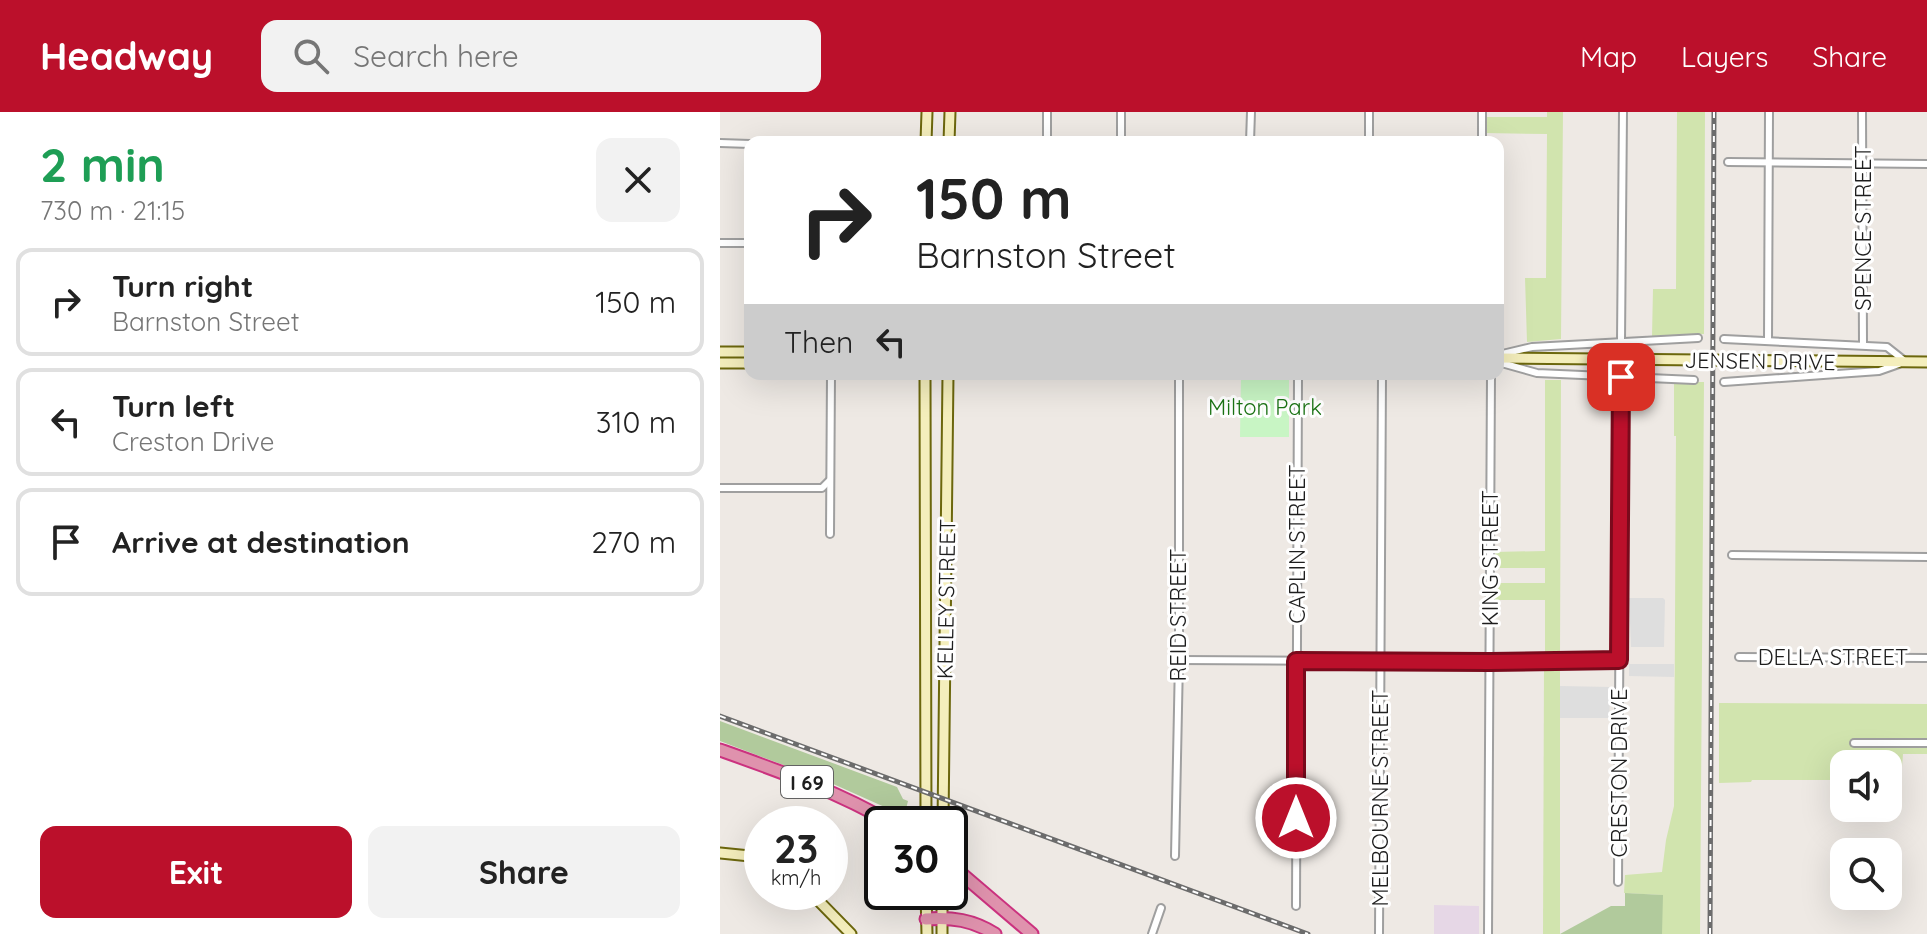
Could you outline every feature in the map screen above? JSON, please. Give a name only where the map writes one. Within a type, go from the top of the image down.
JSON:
[{"type":"highway","name":"I 69","points":[[720,750],[782,772],[864,808]]},
{"type":"highway","points":[[968,880],[1032,934]]},
{"type":"highway","points":[[926,919],[966,921],[995,934]]},
{"type":"main road","points":[[926,136],[927,112]]},
{"type":"main road","points":[[949,136],[950,112]]},
{"type":"main road","points":[[720,352],[744,352]]},
{"type":"main road","name":"JENSEN DRIVE","points":[[1504,358],[1927,362]]},
{"type":"main road","points":[[720,363],[744,363]]},
{"type":"main road","name":"KELLEY STREET","points":[[925,380],[926,806]]},
{"type":"main road","name":"KELLEY STREET","points":[[943,806],[948,380]]},
{"type":"main road","points":[[720,853],[744,855]]},
{"type":"main road","points":[[828,910],[851,934]]},
{"type":"main road","points":[[926,910],[927,934]]},
{"type":"main road","points":[[942,910],[942,934]]},
{"type":"street","points":[[1047,112],[1047,136]]},
{"type":"street","points":[[1121,112],[1121,136]]},
{"type":"street","points":[[1250,136],[1251,112]]},
{"type":"street","points":[[1369,112],[1369,136]]},
{"type":"street","points":[[1482,112],[1482,136]]},
{"type":"street","points":[[1621,341],[1623,112]]},
{"type":"street","points":[[1768,340],[1769,112]]},
{"type":"street","name":"SPENCE STREET","points":[[1862,112],[1863,345]]},
{"type":"street","points":[[720,143],[744,144]]},
{"type":"street","points":[[1728,162],[1927,164]]},
{"type":"street","points":[[720,243],[744,243]]},
{"type":"street","points":[[1504,356],[1532,347],[1698,338]]},
{"type":"street","points":[[1724,339],[1887,347],[1906,362]]},
{"type":"street","points":[[1504,360],[1537,373],[1694,380]]},
{"type":"street","points":[[1724,382],[1879,371],[1906,362]]},
{"type":"street","name":"CRESTON DRIVE","points":[[1618,882],[1621,377]]},
{"type":"street","points":[[830,534],[831,380]]},
{"type":"street","name":"REID STREET","points":[[1175,856],[1179,380]]},
{"type":"street","name":"CAPLIN STREET","points":[[1296,906],[1298,380]]},
{"type":"street","name":"MELBOURNE STREET","points":[[1379,934],[1382,380]]},
{"type":"street","name":"KING STREET","points":[[1488,934],[1491,380]]},
{"type":"street","points":[[720,488],[822,488],[831,477]]},
{"type":"street","points":[[1732,555],[1927,557]]},
{"type":"street","name":"DELLA STREET","points":[[1739,657],[1927,658]]},
{"type":"street","points":[[1179,660],[1619,660]]},
{"type":"street","points":[[1854,743],[1927,743]]},
{"type":"street","points":[[1152,934],[1161,908]]},
{"type":"shaded area","points":[[1629,598],[1665,600],[1664,647],[1631,647]]},
{"type":"shaded area","points":[[1629,664],[1674,664],[1674,677],[1629,676]]},
{"type":"shaded area","points":[[1560,686],[1611,687],[1609,718],[1560,718]]},
{"type":"shaded area","points":[[1434,905],[1479,906],[1479,934],[1434,934]]},
{"type":"green space","points":[[1547,112],[1563,112],[1561,339],[1527,342],[1525,278],[1546,278],[1547,134],[1485,133],[1485,117],[1547,117]]},
{"type":"green space","points":[[1677,112],[1705,112],[1704,334],[1652,336],[1653,289],[1676,289]]},
{"type":"green space","name":"Milton Park","points":[[1241,380],[1289,380],[1289,437],[1240,437]]},
{"type":"green space","points":[[1545,380],[1561,380],[1560,657],[1545,657],[1545,600],[1494,600],[1494,583],[1545,583],[1545,568],[1494,568],[1494,552],[1545,551]]},
{"type":"green space","points":[[1674,382],[1704,382],[1700,934],[1662,934],[1662,895],[1624,893],[1625,875],[1662,872],[1674,806]]},
{"type":"green space","points":[[1544,666],[1560,666],[1560,934],[1543,934]]},
{"type":"green space","points":[[1719,703],[1927,704],[1927,754],[1903,754],[1902,768],[1902,750],[1830,750],[1830,780],[1719,783]]},
{"type":"green space","points":[[720,721],[897,787],[903,799],[908,801],[907,806],[882,806],[720,741]]},
{"type":"green space","points":[[1625,893],[1663,895],[1662,934],[1560,934],[1611,906],[1625,906]]},
{"type":"railway","points":[[1710,934],[1714,112]]},
{"type":"railway","points":[[720,716],[1308,934]]},
{"type":"route","points":[[1296,818],[1296,661],[1619,660],[1621,377]]}]
